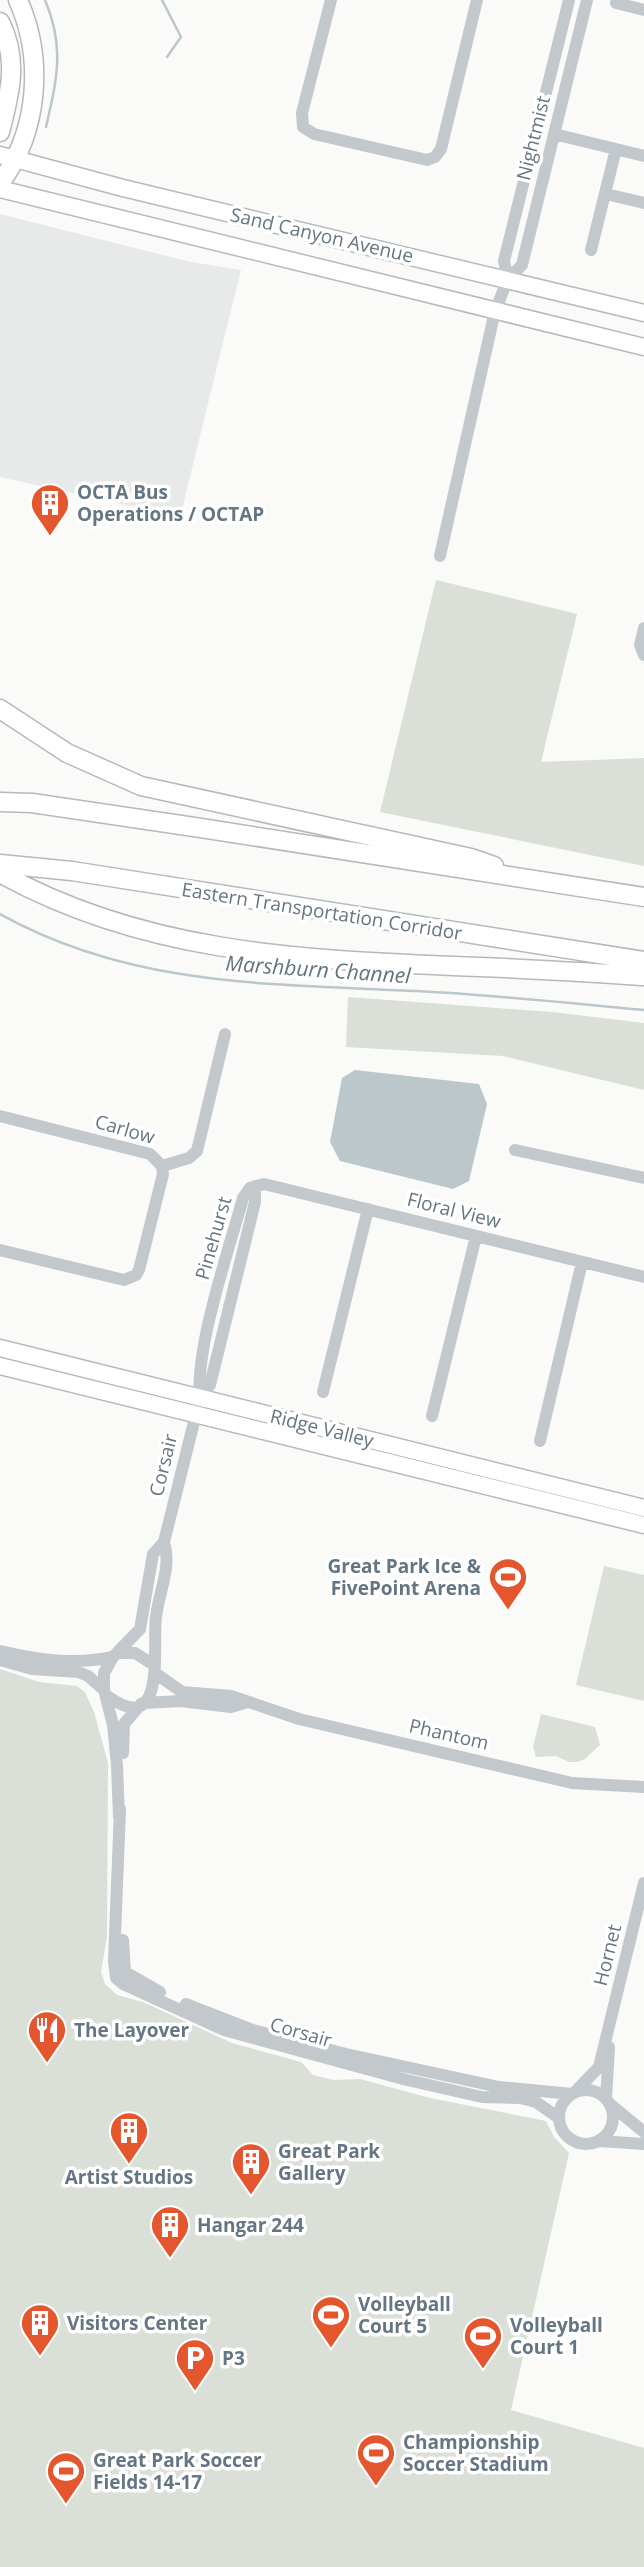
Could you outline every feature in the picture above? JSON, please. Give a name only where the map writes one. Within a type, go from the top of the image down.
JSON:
[{"type":"highway","points":[[0,183],[31,106],[35,66],[31,35],[18,0]]},
{"type":"highway","points":[[0,22],[10,44],[12,70],[0,132]]},
{"type":"highway","points":[[0,709],[67,753],[141,786],[471,858],[537,881]]},
{"type":"highway","points":[[0,802],[32,803],[644,897]]},
{"type":"highway","name":"Eastern Transportation Corridor","points":[[0,864],[72,871],[644,961]]},
{"type":"highway","points":[[0,873],[27,888],[94,916],[168,937],[258,954],[644,976]]},
{"type":"main road","name":"Sand Canyon Avenue","points":[[8,158],[644,313]]},
{"type":"main road","name":"Sand Canyon Avenue","points":[[0,189],[644,347]]},
{"type":"main road","name":"Ridge Valley","points":[[0,1349],[644,1508]]},
{"type":"main road","name":"Ridge Valley","points":[[0,1366],[644,1525]]},
{"type":"street","points":[[331,0],[301,116],[303,127],[314,134],[420,160],[435,157],[441,149],[477,0]]},
{"type":"street","name":"Nightmist","points":[[508,279],[504,261],[569,0]]},
{"type":"street","name":"Nightmist","points":[[440,556],[495,311],[508,279],[522,265],[587,0]]},
{"type":"street","points":[[616,3],[644,10]]},
{"type":"street","points":[[554,134],[644,156]]},
{"type":"street","points":[[591,250],[616,149]]},
{"type":"street","points":[[606,194],[644,203]]},
{"type":"street","points":[[644,628],[640,645],[644,655]]},
{"type":"street","name":"Carlow","points":[[0,1116],[150,1154],[162,1166],[189,1158],[197,1151],[225,1034]]},
{"type":"street","points":[[515,1150],[644,1178]]},
{"type":"street","points":[[0,1250],[124,1280],[131,1278],[139,1270],[163,1174],[162,1166]]},
{"type":"street","name":"Floral View","points":[[255,1186],[264,1184],[644,1277]]},
{"type":"street","name":"Pinehurst","points":[[200,1398],[198,1381],[215,1301],[243,1198],[255,1186]]},
{"type":"street","points":[[323,1392],[368,1209]]},
{"type":"street","points":[[432,1416],[476,1236]]},
{"type":"street","points":[[540,1441],[582,1262]]},
{"type":"street","name":"Corsair","points":[[116,1655],[140,1629],[153,1554],[164,1542],[200,1398]]},
{"type":"street","name":"Corsair","points":[[155,1669],[156,1617],[169,1557],[164,1542]]},
{"type":"street","points":[[0,1651],[43,1661],[78,1662],[135,1653],[155,1669],[153,1692],[142,1703],[125,1706],[105,1693],[88,1676],[78,1672],[32,1669],[0,1660]]},
{"type":"street","points":[[105,1693],[104,1673],[116,1655]]},
{"type":"street","name":"Phantom","points":[[155,1669],[182,1692],[231,1696],[299,1718],[572,1783],[644,1787]]},
{"type":"street","name":"Corsair","points":[[105,1693],[113,1727],[119,1816]]},
{"type":"street","name":"Phantom","points":[[142,1703],[181,1701],[232,1707],[249,1702]]},
{"type":"street","name":"Corsair","points":[[142,1703],[124,1724],[114,1969],[116,1978],[123,1984],[224,2031],[407,2081],[482,2097],[536,2102],[559,2118]]},
{"type":"street","name":"Hornet","points":[[573,2093],[599,2067],[641,1912],[644,1883]]},
{"type":"street","name":"Corsair","points":[[118,1898],[122,1909],[125,1972],[195,2008],[274,2035],[438,2075],[499,2087],[573,2093]]},
{"type":"street","name":"Hornet","points":[[608,2036],[609,2102]]},
{"type":"street","points":[[644,2132],[595,2091],[573,2093],[563,2103],[559,2118],[570,2138],[584,2144],[599,2141],[644,2144]]},
{"type":"street","points":[[599,2141],[611,2129],[609,2102]]},
{"type":"shaded area","points":[[0,214],[191,262],[241,270],[180,517],[0,477]]},
{"type":"shaded area","points":[[436,580],[577,614],[541,762],[644,758],[644,866],[380,812]]},
{"type":"shaded area","points":[[348,997],[552,1012],[644,1023],[644,1090],[503,1056],[346,1047]]},
{"type":"shaded area","points":[[355,1070],[479,1084],[487,1104],[469,1181],[453,1189],[340,1161],[330,1142],[342,1078]]},
{"type":"shaded area","points":[[604,1566],[644,1575],[644,1701],[576,1685]]},
{"type":"shaded area","points":[[0,1669],[39,1682],[77,1686],[85,1692],[94,1712],[108,1763],[107,1937],[101,1972],[105,1984],[117,1995],[143,2002],[232,2043],[301,2062],[313,2075],[334,2080],[360,2079],[430,2098],[546,2121],[554,2137],[569,2153],[511,2410],[644,2448],[644,2567],[0,2567]]},
{"type":"shaded area","points":[[541,1714],[595,1727],[600,1745],[585,1759],[577,1762],[569,1762],[556,1756],[536,1757],[533,1747]]},
{"type":"waterway","points":[[45,0],[57,48],[56,78],[46,127]]},
{"type":"waterway","points":[[162,0],[181,37],[167,57]]},
{"type":"waterway","name":"Marshburn Channel","points":[[0,914],[50,938],[100,956],[151,969],[203,977],[255,983],[474,995],[644,1010]]},
{"type":"place","name":"OCTA Bus Operations / OCTAP","points":[[50,537]]},
{"type":"place","name":"Great Park Ice & FivePoint Arena","points":[[508,1611]]},
{"type":"place","name":"The Layover","points":[[47,2064]]},
{"type":"place","name":"Artist Studios","points":[[129,2165]]},
{"type":"place","name":"Great Park Gallery","points":[[251,2196]]},
{"type":"place","name":"Hangar 244","points":[[170,2259]]},
{"type":"place","name":"Volleyball Court 5","points":[[331,2349]]},
{"type":"place","name":"Visitors Center","points":[[40,2357]]},
{"type":"place","name":"Volleyball Court 1","points":[[483,2370]]},
{"type":"place","name":"P3","points":[[195,2392]]},
{"type":"place","name":"Championship Soccer Stadium","points":[[376,2487]]},
{"type":"place","name":"Great Park Soccer Fields 14-17","points":[[66,2505]]}]
